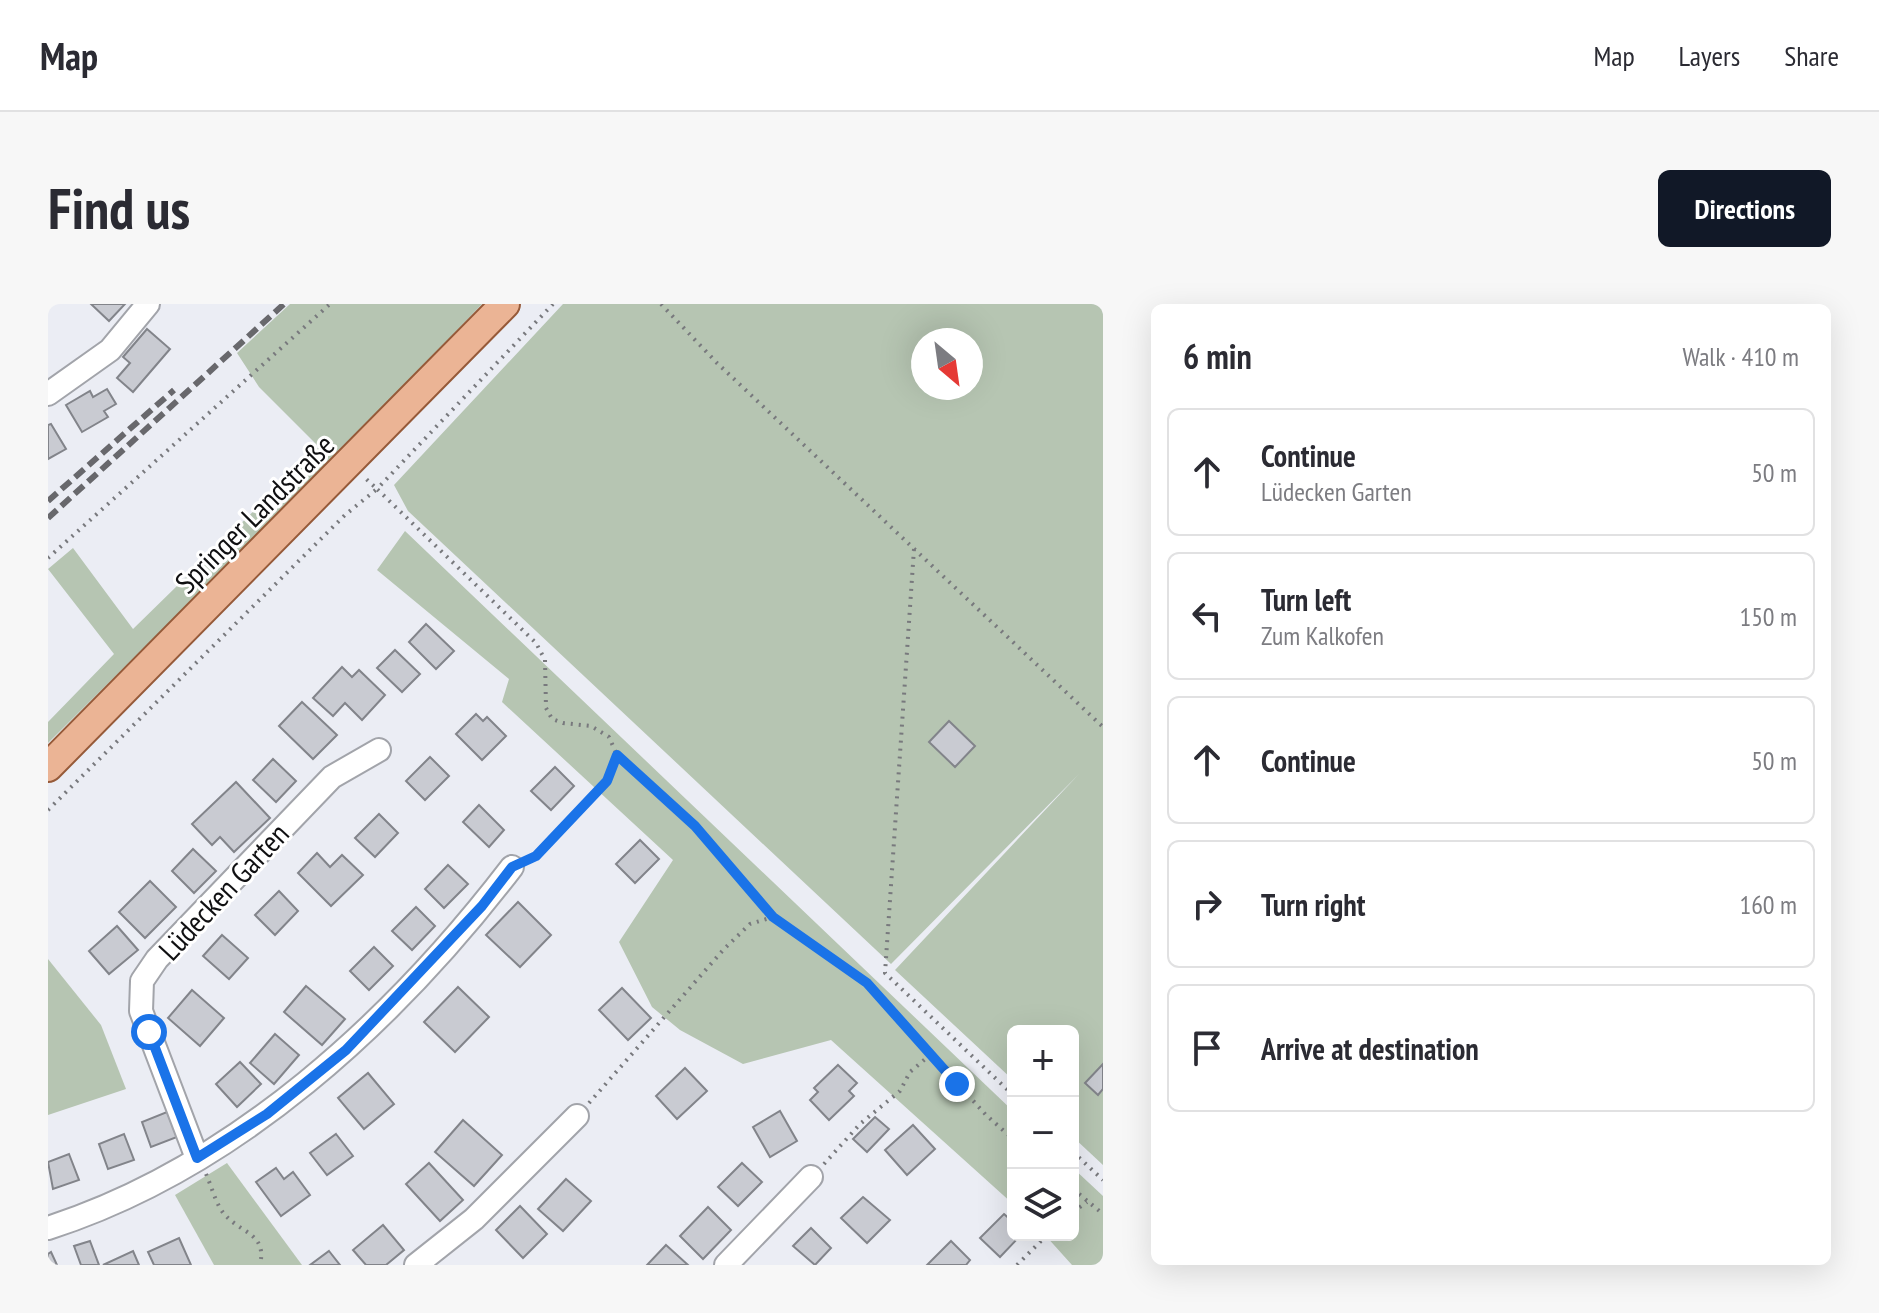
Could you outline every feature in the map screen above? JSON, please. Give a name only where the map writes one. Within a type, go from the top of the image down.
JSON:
[{"type":"main road","name":"Springer Landstraße","points":[[48,767],[505,304]]},
{"type":"street","points":[[48,394],[110,350],[148,304]]},
{"type":"street","name":"Lüdecken Garten","points":[[197,1158],[141,1011],[142,981],[157,959],[332,777],[379,750]]},
{"type":"street","points":[[48,1228],[152,1185],[267,1114],[346,1050],[482,906],[512,867]]},
{"type":"street","points":[[416,1265],[474,1219],[577,1116]]},
{"type":"street","points":[[726,1265],[811,1177]]},
{"type":"path","points":[[48,558],[330,304]]},
{"type":"path","points":[[48,810],[345,515],[377,489],[553,304]]},
{"type":"path","points":[[661,304],[717,363],[1103,727]]},
{"type":"path","points":[[377,489],[536,643],[545,660],[546,708],[552,719],[591,726],[609,737],[617,755],[695,826],[773,917],[867,983],[930,1055],[1007,1133]]},
{"type":"path","points":[[914,549],[885,973],[1007,1089]]},
{"type":"path","points":[[512,867],[536,856],[607,781],[617,755]]},
{"type":"path","points":[[577,1116],[724,949],[750,924],[773,917]]},
{"type":"path","points":[[811,1177],[860,1124],[900,1091],[910,1072],[930,1055]]},
{"type":"path","points":[[197,1158],[225,1216],[258,1239],[260,1265]]},
{"type":"path","points":[[1079,1158],[1103,1180]]},
{"type":"path","points":[[1079,1194],[1103,1214]]},
{"type":"path","points":[[1079,1208],[1088,1201]]},
{"type":"path","points":[[1017,1265],[1041,1241]]},
{"type":"green space","points":[[290,304],[482,304],[336,457],[48,743],[48,722],[114,654],[48,569],[73,548],[133,629],[319,447],[259,387],[237,353]]},
{"type":"green space","points":[[563,304],[1103,304],[1103,1165],[1079,1143],[1079,1025],[1007,1025],[1007,1074],[895,970],[1079,774],[891,964],[408,511],[394,485]]},
{"type":"green space","points":[[405,531],[1007,1105],[1007,1199],[831,1040],[743,1064],[680,1030],[652,1007],[619,942],[673,860],[502,702],[509,679],[377,570]]},
{"type":"green space","points":[[48,959],[101,1025],[126,1089],[48,1115]]},
{"type":"green space","points":[[227,1163],[302,1265],[214,1265],[175,1195]]},
{"type":"green space","points":[[1079,1174],[1103,1196],[1103,1265],[1072,1265],[1050,1241],[1079,1241]]},
{"type":"building","points":[[91,304],[125,304],[109,321]]},
{"type":"building","points":[[147,329],[170,349],[133,392],[117,378],[130,363],[123,357]]},
{"type":"building","points":[[107,389],[116,404],[104,411],[108,417],[82,432],[66,405],[90,391],[93,397]]},
{"type":"building","points":[[51,424],[66,449],[48,459],[48,425]]},
{"type":"building","points":[[426,624],[454,651],[436,669],[409,642]]},
{"type":"building","points":[[395,650],[420,674],[402,692],[377,668]]},
{"type":"building","points":[[342,667],[352,677],[359,670],[385,695],[362,720],[345,703],[333,716],[313,698]]},
{"type":"building","points":[[302,702],[337,735],[313,759],[279,726]]},
{"type":"building","points":[[476,714],[483,721],[487,717],[506,736],[482,760],[456,734]]},
{"type":"building","points":[[949,721],[975,746],[955,767],[929,742]]},
{"type":"building","points":[[430,757],[449,776],[425,800],[406,781]]},
{"type":"building","points":[[273,759],[296,781],[276,802],[253,780]]},
{"type":"building","points":[[555,767],[574,786],[551,810],[531,791]]},
{"type":"building","points":[[236,782],[270,818],[234,852],[220,837],[212,845],[192,824]]},
{"type":"building","points":[[479,805],[504,830],[489,847],[463,822]]},
{"type":"building","points":[[379,814],[398,833],[375,857],[355,838]]},
{"type":"building","points":[[640,840],[659,859],[635,883],[616,864]]},
{"type":"building","points":[[193,849],[216,871],[194,893],[172,871]]},
{"type":"building","points":[[317,853],[330,867],[342,855],[363,875],[331,906],[298,873]]},
{"type":"building","points":[[448,865],[468,884],[444,908],[425,889]]},
{"type":"building","points":[[150,881],[176,907],[145,938],[119,912]]},
{"type":"building","points":[[279,891],[298,911],[275,935],[255,915]]},
{"type":"building","points":[[518,902],[551,935],[520,967],[486,935]]},
{"type":"building","points":[[416,907],[435,926],[412,950],[392,931]]},
{"type":"building","points":[[117,926],[138,950],[109,974],[89,951]]},
{"type":"building","points":[[222,935],[248,958],[229,979],[203,956]]},
{"type":"building","points":[[374,947],[393,966],[369,990],[350,971]]},
{"type":"building","points":[[306,986],[345,1019],[322,1045],[284,1012]]},
{"type":"building","points":[[458,987],[489,1017],[455,1052],[424,1022]]},
{"type":"building","points":[[622,988],[651,1018],[628,1040],[599,1010]]},
{"type":"building","points":[[192,990],[224,1018],[200,1046],[168,1018]]},
{"type":"building","points":[[275,1034],[299,1055],[274,1084],[250,1063]]},
{"type":"building","points":[[240,1062],[261,1084],[237,1107],[216,1084]]},
{"type":"building","points":[[1103,1064],[1103,1089],[1098,1095],[1085,1083]]},
{"type":"building","points":[[838,1065],[857,1083],[849,1091],[854,1096],[829,1120],[810,1100],[818,1092],[814,1088]]},
{"type":"building","points":[[685,1068],[707,1091],[677,1119],[656,1096]]},
{"type":"building","points":[[368,1073],[394,1104],[364,1129],[338,1098]]},
{"type":"building","points":[[780,1111],[797,1141],[770,1157],[753,1127]]},
{"type":"building","points":[[167,1112],[177,1137],[151,1147],[142,1122]]},
{"type":"building","points":[[875,1117],[889,1129],[867,1152],[853,1139]]},
{"type":"building","points":[[463,1120],[502,1155],[474,1186],[435,1152]]},
{"type":"building","points":[[913,1125],[935,1149],[907,1175],[885,1150]]},
{"type":"building","points":[[124,1134],[134,1160],[108,1169],[99,1144]]},
{"type":"building","points":[[336,1134],[353,1156],[327,1175],[310,1153]]},
{"type":"building","points":[[69,1154],[79,1180],[53,1189],[48,1162]]},
{"type":"building","points":[[429,1163],[463,1200],[440,1221],[406,1184]]},
{"type":"building","points":[[742,1163],[762,1182],[738,1206],[718,1187]]},
{"type":"building","points":[[276,1168],[284,1179],[293,1172],[310,1195],[281,1216],[256,1182]]},
{"type":"building","points":[[566,1179],[591,1201],[563,1231],[538,1209]]},
{"type":"building","points":[[863,1197],[890,1220],[867,1243],[841,1218]]},
{"type":"building","points":[[520,1206],[547,1234],[523,1258],[496,1230]]},
{"type":"building","points":[[708,1207],[731,1230],[703,1259],[680,1236]]},
{"type":"building","points":[[1004,1214],[1007,1217],[1007,1241],[1015,1241],[1000,1257],[980,1238]]},
{"type":"building","points":[[383,1225],[404,1250],[386,1265],[366,1265],[353,1250]]},
{"type":"building","points":[[811,1228],[831,1248],[815,1265],[793,1246]]},
{"type":"building","points":[[179,1238],[191,1265],[154,1265],[148,1252]]},
{"type":"building","points":[[90,1241],[99,1265],[81,1265],[74,1246]]},
{"type":"building","points":[[951,1241],[970,1260],[966,1265],[927,1265]]},
{"type":"building","points":[[666,1245],[688,1265],[647,1265]]},
{"type":"building","points":[[133,1251],[139,1265],[103,1265]]},
{"type":"building","points":[[329,1251],[340,1265],[310,1265]]},
{"type":"building","points":[[51,1252],[57,1265],[48,1265],[48,1254]]},
{"type":"railway","points":[[48,518],[284,304]]},
{"type":"railway","points":[[48,501],[174,390]]},
{"type":"route","points":[[149,1032],[197,1158],[267,1114],[346,1050],[482,906],[512,867],[536,856],[607,781],[617,755],[695,826],[712,849],[757,894],[773,917],[867,983],[957,1084]]}]
